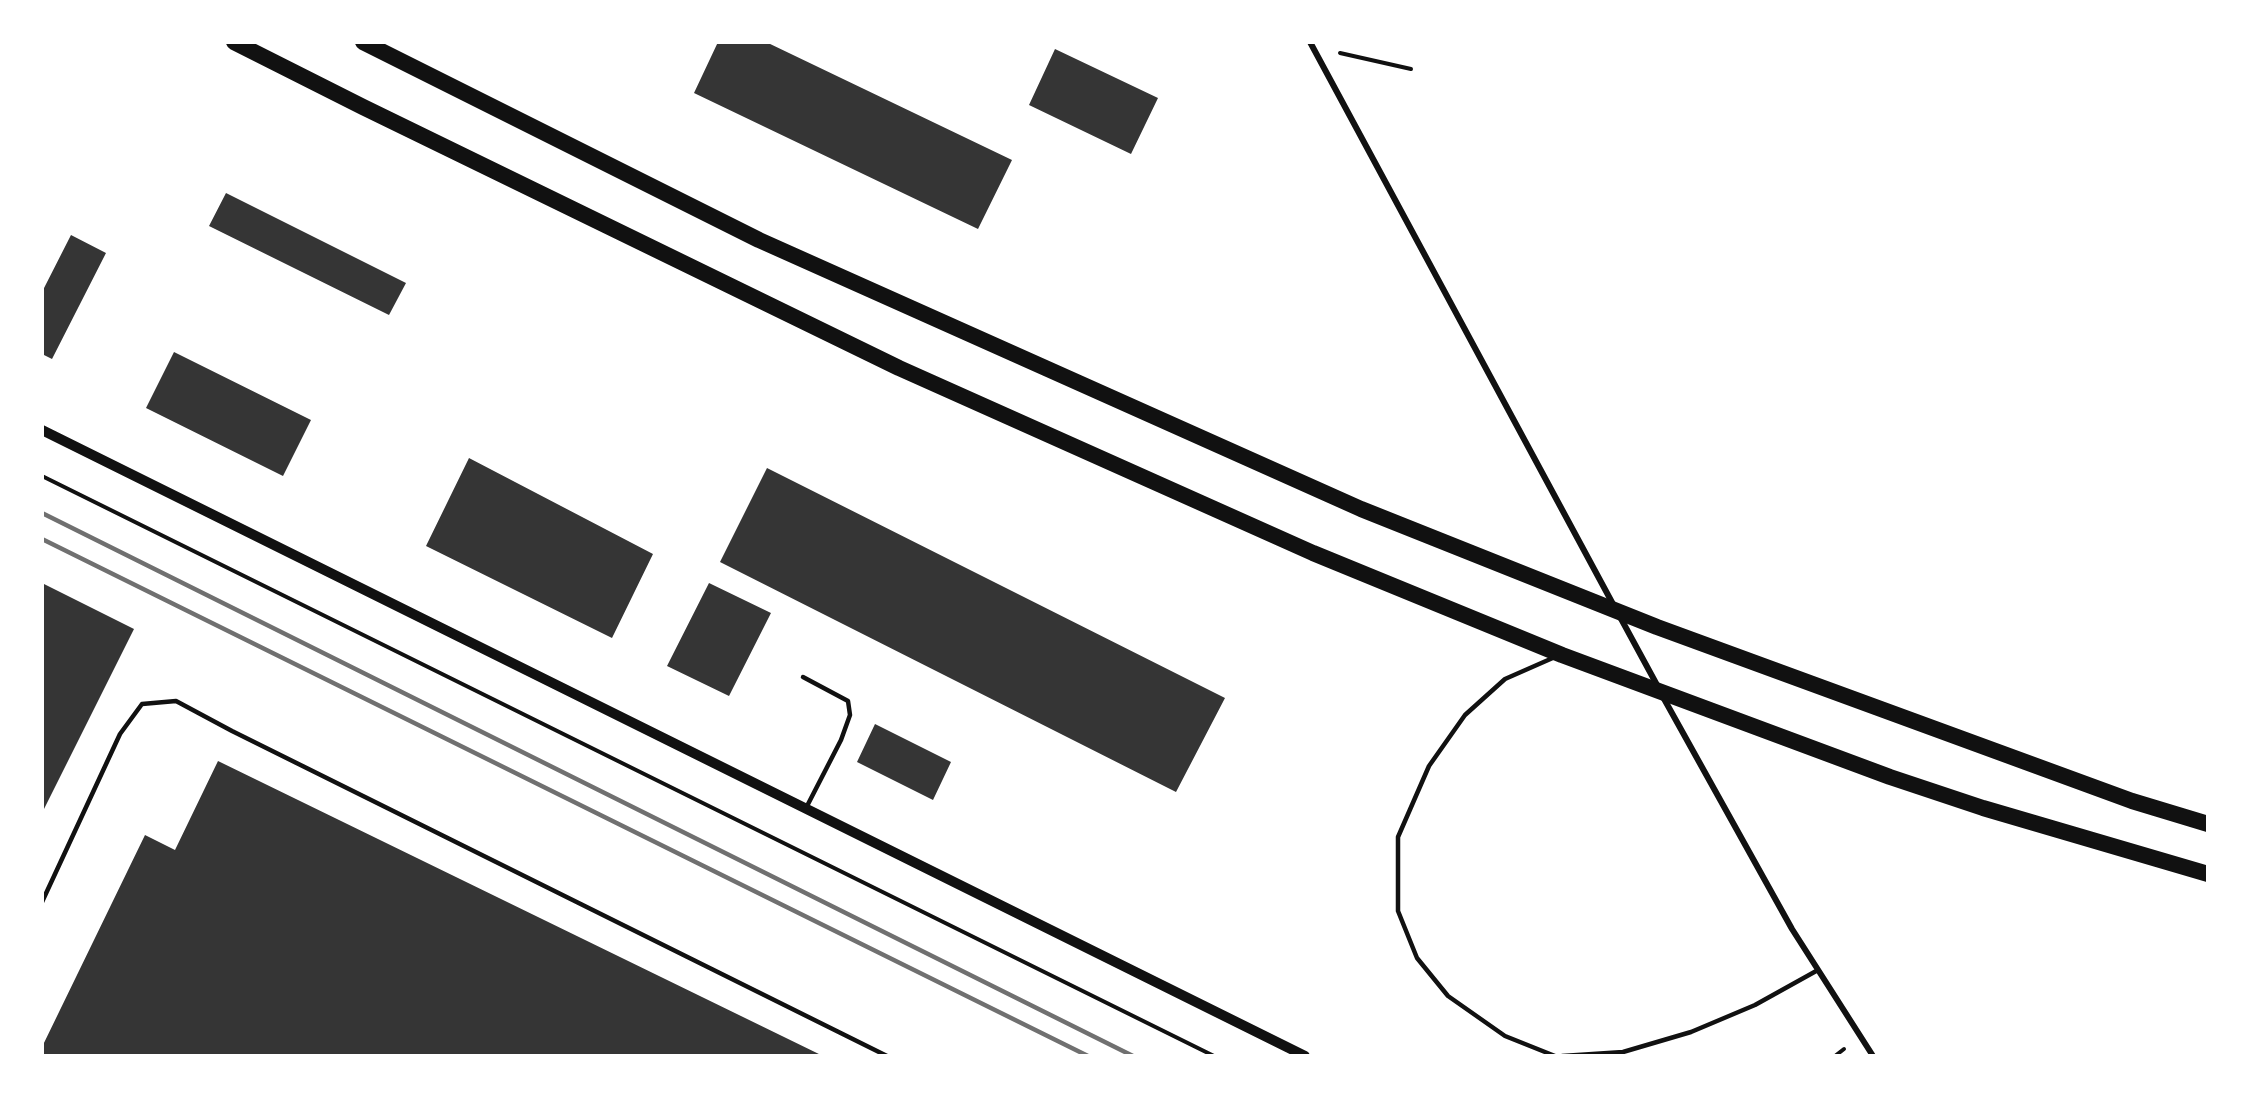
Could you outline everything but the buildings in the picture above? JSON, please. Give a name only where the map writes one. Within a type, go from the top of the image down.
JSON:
[{"type":"highway","points":[[234,42],[899,368],[1313,553],[1562,655],[1890,777],[1983,808],[2208,874]]},
{"type":"highway","points":[[363,42],[759,240],[1361,509],[1657,627],[2132,801],[2208,824]]},
{"type":"street","points":[[1311,44],[1721,802],[1792,929],[1873,1056]]},
{"type":"street","points":[[42,430],[1305,1056]]},
{"type":"lane","points":[[1555,1056],[1505,1036],[1448,996],[1417,958],[1398,911],[1398,837],[1429,766],[1465,715],[1505,679],[1562,655]]},
{"type":"lane","points":[[803,677],[848,701],[850,715],[841,740],[806,808]]},
{"type":"lane","points":[[42,902],[120,734],[142,704],[176,701],[232,731],[887,1056]]},
{"type":"lane","points":[[1562,1056],[1623,1052],[1691,1032],[1755,1005],[1818,970]]},
{"type":"path","points":[[1311,44],[1411,69]]},
{"type":"path","points":[[42,476],[1214,1056]]},
{"type":"path","points":[[1835,1056],[1845,1049]]},
{"type":"railway","points":[[42,513],[1133,1056]]},
{"type":"railway","points":[[42,539],[1088,1056]]}]
